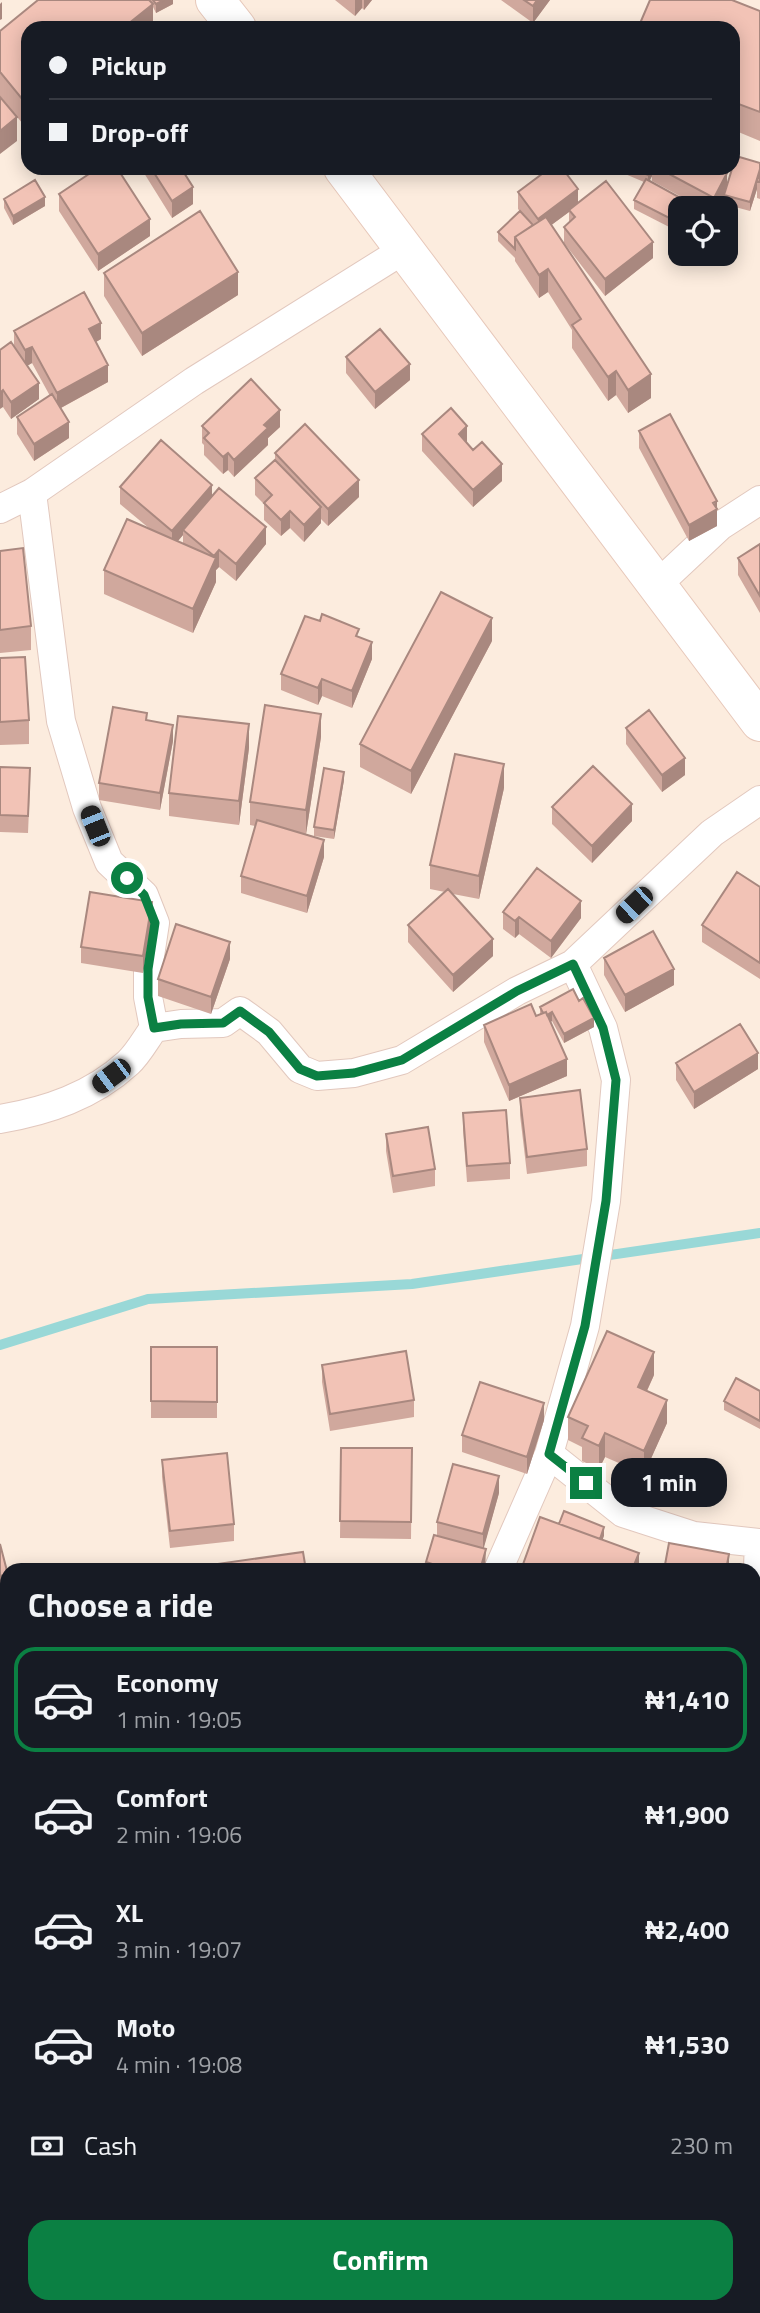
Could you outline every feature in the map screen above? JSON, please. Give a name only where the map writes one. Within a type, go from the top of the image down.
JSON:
[{"type":"main road","points":[[215,0],[232,21]]},
{"type":"main road","points":[[348,175],[758,716]]},
{"type":"street","points":[[0,509],[32,493],[194,381],[405,248]]},
{"type":"street","points":[[0,1119],[39,1112],[93,1089],[130,1062],[154,1028],[148,997],[148,969],[155,923],[144,895],[109,862],[88,808],[61,721],[32,493]]},
{"type":"street","points":[[657,585],[720,526],[760,500]]},
{"type":"street","points":[[154,1028],[223,1023],[240,1011],[269,1032],[300,1069],[317,1076],[354,1073],[402,1060],[517,991],[573,964],[712,833],[760,800]]},
{"type":"street","points":[[501,1563],[549,1454],[585,1326],[606,1201],[616,1080],[603,1028],[573,964]]},
{"type":"street","points":[[549,1454],[623,1513],[694,1536],[760,1543],[759,1563]]},
{"type":"building","points":[[38,0],[149,0],[153,4],[132,21],[21,21],[21,98],[0,72],[0,31]]},
{"type":"building","points":[[524,0],[537,0],[533,6]]},
{"type":"building","points":[[650,0],[732,0],[760,11],[760,112],[740,104],[740,21],[641,21]]},
{"type":"building","points":[[0,97],[17,117],[0,131]]},
{"type":"building","points":[[740,157],[760,163],[750,202],[738,199],[738,196],[724,195],[730,175],[740,175]]},
{"type":"building","points":[[88,175],[122,175],[150,219],[98,254],[59,194]]},
{"type":"building","points":[[155,175],[185,175],[193,187],[172,201]]},
{"type":"building","points":[[541,175],[567,175],[578,189],[538,219],[518,192]]},
{"type":"building","points":[[671,175],[726,175],[715,196],[710,196]]},
{"type":"building","points":[[646,179],[677,196],[668,196],[668,217],[634,200]]},
{"type":"building","points":[[35,180],[45,197],[13,216],[4,199]]},
{"type":"building","points":[[606,181],[653,242],[605,279],[564,227],[575,217],[569,210]]},
{"type":"building","points":[[200,211],[238,272],[142,333],[104,273]]},
{"type":"building","points":[[520,211],[533,225],[515,237],[515,249],[498,232]]},
{"type":"building","points":[[546,217],[651,374],[628,390],[616,371],[608,377],[572,325],[581,319],[548,269],[539,275],[515,237]]},
{"type":"building","points":[[84,292],[101,323],[89,329],[108,365],[57,393],[32,347],[25,350],[14,331]]},
{"type":"building","points":[[380,329],[410,364],[375,392],[346,357]]},
{"type":"building","points":[[11,342],[39,383],[11,402],[3,390],[0,393],[0,350]]},
{"type":"building","points":[[251,379],[280,410],[264,425],[268,428],[234,460],[228,453],[223,457],[204,438],[209,433],[202,426]]},
{"type":"building","points":[[52,394],[69,422],[34,444],[17,417]]},
{"type":"building","points":[[451,408],[467,426],[459,434],[473,450],[482,442],[502,464],[473,490],[422,434]]},
{"type":"building","points":[[670,414],[717,501],[713,503],[717,509],[689,525],[639,431]]},
{"type":"building","points":[[305,424],[359,480],[328,509],[275,453]]},
{"type":"building","points":[[161,440],[212,485],[172,531],[120,487]]},
{"type":"building","points":[[275,460],[321,507],[304,525],[290,511],[281,520],[264,503],[272,495],[255,478]]},
{"type":"building","points":[[219,488],[266,527],[236,564],[219,550],[214,556],[183,530]]},
{"type":"building","points":[[127,519],[216,558],[193,609],[104,570]]},
{"type":"building","points":[[760,544],[760,596],[738,558]]},
{"type":"building","points":[[23,548],[31,626],[0,630],[0,551]]},
{"type":"building","points":[[441,592],[492,618],[411,771],[360,744]]},
{"type":"building","points":[[322,614],[359,629],[356,636],[372,642],[352,691],[322,679],[318,688],[281,674],[305,616],[320,621]]},
{"type":"building","points":[[25,657],[29,720],[0,722],[0,658]]},
{"type":"building","points":[[265,705],[321,714],[306,810],[250,802]]},
{"type":"building","points":[[113,707],[147,713],[146,720],[173,725],[160,793],[99,783]]},
{"type":"building","points":[[649,710],[685,758],[662,775],[626,728]]},
{"type":"building","points":[[178,716],[249,724],[239,801],[169,793]]},
{"type":"building","points":[[455,754],[504,764],[479,876],[430,865]]},
{"type":"building","points":[[593,766],[632,804],[592,846],[552,807]]},
{"type":"building","points":[[0,767],[30,768],[28,816],[0,815]]},
{"type":"building","points":[[324,768],[344,772],[334,830],[314,827]]},
{"type":"building","points":[[257,820],[324,840],[307,896],[241,876]]},
{"type":"building","points":[[537,868],[581,901],[551,941],[519,917],[515,921],[503,912]]},
{"type":"building","points":[[737,872],[760,887],[760,963],[702,925]]},
{"type":"building","points":[[448,889],[493,939],[453,975],[408,925]]},
{"type":"building","points":[[90,892],[152,902],[143,956],[81,947]]},
{"type":"building","points":[[176,924],[230,942],[211,997],[158,979]]},
{"type":"building","points":[[653,931],[674,969],[625,995],[604,958]]},
{"type":"building","points":[[573,989],[579,1001],[583,998],[594,1018],[564,1034],[552,1012],[547,1015],[540,1007]]},
{"type":"building","points":[[531,1004],[536,1016],[546,1012],[567,1059],[509,1085],[484,1025]]},
{"type":"building","points":[[740,1024],[758,1053],[694,1092],[676,1063]]},
{"type":"building","points":[[580,1090],[587,1149],[527,1157],[520,1098]]},
{"type":"building","points":[[506,1110],[510,1163],[467,1166],[463,1113]]},
{"type":"building","points":[[428,1127],[435,1169],[393,1176],[386,1134]]},
{"type":"building","points":[[607,1331],[654,1352],[638,1387],[667,1400],[644,1451],[605,1433],[599,1446],[582,1438],[588,1426],[568,1417]]},
{"type":"building","points":[[151,1347],[217,1347],[217,1402],[151,1401]]},
{"type":"building","points":[[406,1351],[414,1400],[330,1414],[322,1365]]},
{"type":"building","points":[[736,1378],[760,1391],[760,1421],[724,1401]]},
{"type":"building","points":[[480,1382],[544,1403],[527,1457],[462,1435]]},
{"type":"building","points":[[341,1448],[412,1448],[411,1522],[340,1521]]},
{"type":"building","points":[[227,1453],[234,1524],[170,1531],[162,1460]]},
{"type":"building","points":[[453,1464],[499,1476],[483,1534],[437,1522]]},
{"type":"building","points":[[564,1511],[604,1527],[600,1539],[559,1524]]},
{"type":"building","points":[[540,1517],[639,1553],[635,1563],[524,1563]]},
{"type":"building","points":[[434,1535],[486,1549],[482,1563],[426,1562]]},
{"type":"building","points":[[669,1543],[729,1554],[727,1563],[665,1563]]},
{"type":"building","points":[[0,1544],[5,1563],[0,1563]]},
{"type":"building","points":[[303,1552],[305,1563],[225,1563]]},
{"type":"waterway","points":[[0,1345],[148,1299],[412,1284],[760,1233]]},
{"type":"route","points":[[127,878],[144,895],[155,923],[148,969],[148,997],[154,1028],[223,1023],[240,1011],[269,1032],[300,1069],[317,1076],[354,1073],[402,1060],[517,991],[573,964],[603,1028],[616,1080],[606,1201],[585,1326],[549,1454],[586,1483]]}]
